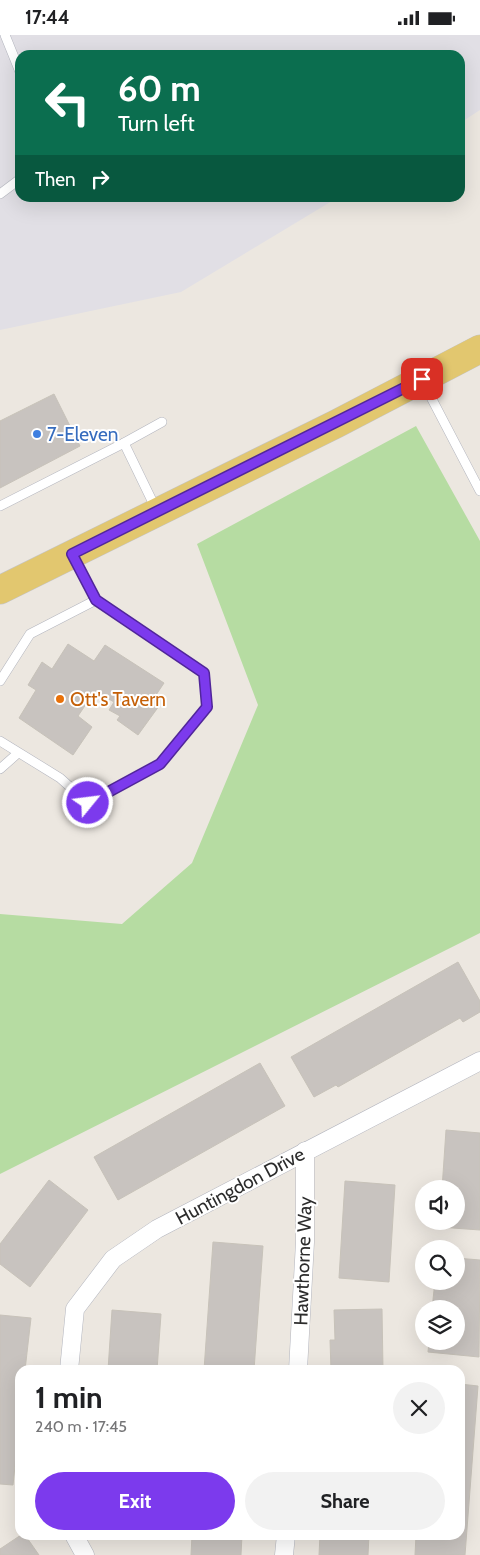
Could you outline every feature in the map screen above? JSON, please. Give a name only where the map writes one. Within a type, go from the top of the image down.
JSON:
[{"type":"main road","points":[[0,590],[480,349]]},
{"type":"street","name":"Huntingdon Drive","points":[[69,1365],[75,1309],[113,1259],[157,1229],[480,1061]]},
{"type":"street","name":"Hawthorne Way","points":[[298,1365],[305,1242],[305,1151]]},
{"type":"street","points":[[77,1540],[85,1555]]},
{"type":"street","points":[[284,1555],[286,1540]]},
{"type":"lane","points":[[5,35],[15,59]]},
{"type":"lane","points":[[0,193],[15,182]]},
{"type":"lane","points":[[422,379],[479,485]]},
{"type":"lane","points":[[0,506],[162,422]]},
{"type":"lane","points":[[124,443],[158,512]]},
{"type":"lane","points":[[0,741],[60,779],[88,803],[160,764],[207,707],[204,673],[96,600],[72,554]]},
{"type":"lane","points":[[0,681],[30,635],[96,600]]},
{"type":"lane","points":[[0,769],[18,753]]},
{"type":"shaded area","points":[[0,35],[480,35],[480,110],[465,120],[465,50],[15,50],[15,202],[330,202],[181,292],[0,330]]},
{"type":"green space","points":[[416,426],[480,541],[480,933],[0,1174],[0,914],[122,924],[192,863],[258,705],[197,544]]},
{"type":"building","name":"7-Eleven","points":[[54,394],[80,446],[0,488],[0,421]]},
{"type":"building","name":"Ott's Tavern","points":[[68,644],[94,661],[105,645],[164,683],[156,695],[159,706],[138,735],[117,720],[120,716],[109,710],[114,702],[95,691],[78,716],[92,727],[73,755],[19,718],[36,690],[28,685],[42,662],[52,669]]},
{"type":"building","points":[[458,962],[480,1001],[480,1012],[463,1022],[460,1018],[338,1087],[336,1085],[314,1097],[291,1057]]},
{"type":"building","points":[[260,1063],[285,1106],[118,1200],[94,1157]]},
{"type":"building","points":[[446,1130],[480,1133],[480,1230],[465,1229],[465,1180],[443,1180]]},
{"type":"building","points":[[49,1180],[88,1210],[30,1287],[0,1264],[0,1244]]},
{"type":"building","points":[[345,1181],[395,1185],[389,1282],[339,1278]]},
{"type":"building","points":[[213,1242],[263,1246],[254,1365],[204,1365]]},
{"type":"building","points":[[465,1259],[480,1260],[479,1357],[428,1352],[428,1350],[465,1350],[465,1300],[433,1300],[434,1290],[465,1290]]},
{"type":"building","points":[[382,1309],[383,1365],[331,1365],[330,1340],[335,1340],[334,1310]]},
{"type":"building","points":[[112,1310],[161,1314],[157,1365],[108,1365]]},
{"type":"building","points":[[0,1315],[31,1318],[26,1365],[15,1365],[15,1466],[13,1485],[0,1484]]},
{"type":"building","points":[[465,1385],[478,1386],[465,1555],[415,1555],[416,1540],[465,1540]]},
{"type":"building","points":[[15,1539],[28,1540],[39,1555],[0,1555],[0,1549]]},
{"type":"building","points":[[192,1540],[242,1540],[241,1555],[191,1555]]},
{"type":"building","points":[[320,1540],[369,1540],[368,1555],[319,1555]]},
{"type":"place","name":"7-Eleven","points":[[37,434]]},
{"type":"place","name":"Ott's Tavern","points":[[60,699]]},
{"type":"route","points":[[88,803],[160,764],[207,707],[204,673],[143,634],[96,600],[72,554],[336,424],[422,379]]}]
